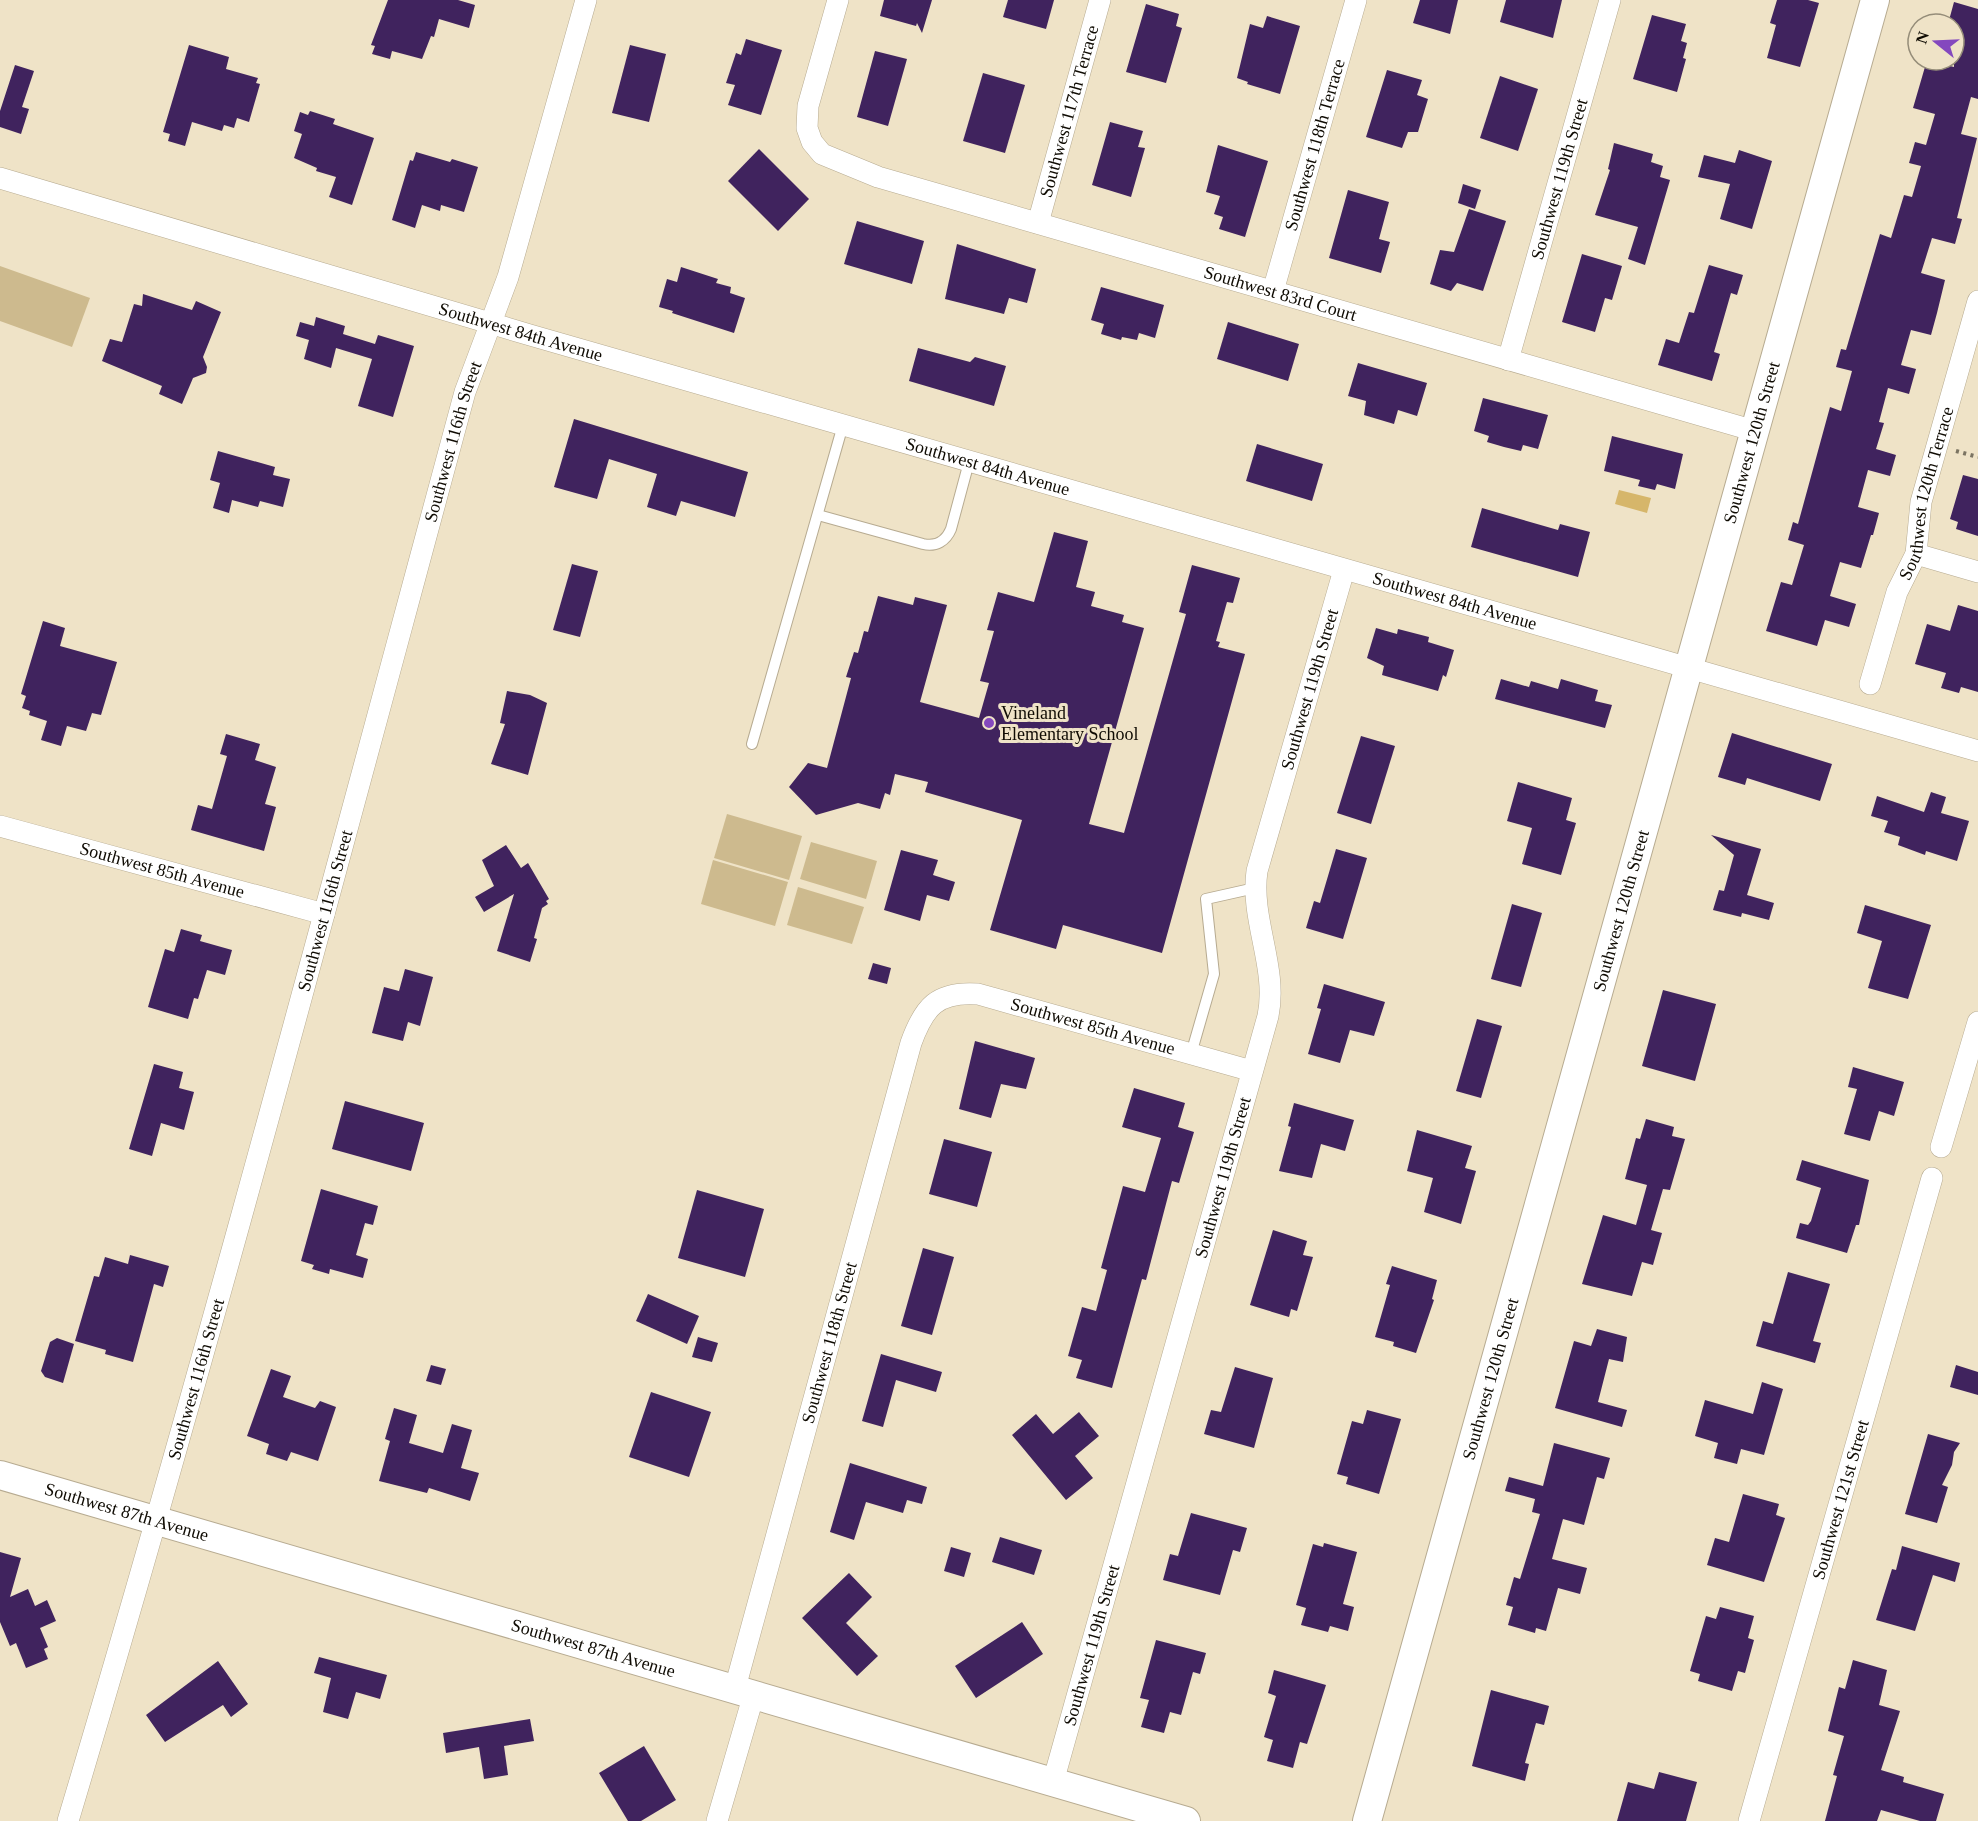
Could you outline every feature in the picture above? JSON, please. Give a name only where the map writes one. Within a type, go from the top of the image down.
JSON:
[{"type":"street","name":"Southwest 116th Street","points":[[68,1821],[157,1520],[465,392],[508,277],[586,0]]},
{"type":"street","name":"Southwest 83rd Court","points":[[838,0],[808,106],[807,128],[812,142],[822,154],[848,167],[1755,431]]},
{"type":"street","name":"Southwest 117th Terrace","points":[[1038,223],[1100,0]]},
{"type":"street","name":"Southwest 118th Terrace","points":[[1273,291],[1356,0]]},
{"type":"street","name":"Southwest 119th Street","points":[[1509,360],[1610,0]]},
{"type":"street","name":"Southwest 120th Street","points":[[1367,1821],[1875,0]]},
{"type":"street","name":"Southwest 84th Avenue","points":[[0,178],[969,462],[1978,751]]},
{"type":"street","name":"Southwest 120th Terrace","points":[[1870,684],[1897,592],[1916,554],[1921,502],[1978,301]]},
{"type":"street","points":[[1916,554],[1978,572]]},
{"type":"street","name":"Southwest 119th Street","points":[[1053,1782],[1268,1016],[1271,997],[1255,888],[1262,851],[1344,570]]},
{"type":"street","name":"Southwest 85th Avenue","points":[[0,826],[324,914]]},
{"type":"street","name":"Southwest 85th Avenue","points":[[934,1003],[953,995],[978,994],[1252,1071]]},
{"type":"street","name":"Southwest 118th Street","points":[[717,1821],[745,1691],[911,1043],[920,1019],[934,1003]]},
{"type":"street","points":[[1941,1147],[1978,1022]]},
{"type":"street","name":"Southwest 121st Street","points":[[1749,1821],[1932,1178]]},
{"type":"street","name":"Southwest 87th Avenue","points":[[0,1475],[1186,1821]]},
{"type":"lane","points":[[752,744],[843,425]]},
{"type":"lane","points":[[818,515],[923,544],[936,544],[945,538],[951,529],[969,462]]},
{"type":"lane","points":[[1191,1054],[1214,974],[1206,899],[1255,888]]},
{"type":"path","points":[[1956,451],[1978,457]]},
{"type":"shaded area","points":[[0,266],[90,298],[72,347],[0,321]]},
{"type":"shaded area","points":[[1619,490],[1651,498],[1647,513],[1615,504]]},
{"type":"shaded area","points":[[727,814],[802,836],[789,880],[714,858]]},
{"type":"shaded area","points":[[811,842],[877,861],[866,899],[800,879]]},
{"type":"shaded area","points":[[713,860],[788,882],[775,926],[701,904]]},
{"type":"shaded area","points":[[798,887],[864,907],[852,944],[787,925]]},
{"type":"building","points":[[388,0],[458,0],[475,5],[469,28],[439,19],[434,37],[431,36],[422,59],[392,51],[390,59],[372,54],[375,46],[371,45]]},
{"type":"building","points":[[884,0],[932,0],[922,33],[917,23],[916,26],[880,16]]},
{"type":"building","points":[[1008,0],[1054,0],[1046,29],[1003,17]]},
{"type":"building","points":[[1420,0],[1458,0],[1450,34],[1413,23]]},
{"type":"building","points":[[1506,0],[1562,0],[1553,38],[1500,22]]},
{"type":"building","points":[[1777,0],[1808,0],[1819,3],[1800,67],[1767,58],[1776,25],[1770,23]]},
{"type":"building","points":[[1954,2],[1978,9],[1978,99],[1971,97],[1961,134],[1977,138],[1957,218],[1962,219],[1955,244],[1932,238],[1921,273],[1945,280],[1931,335],[1911,330],[1901,365],[1916,369],[1909,394],[1888,388],[1879,422],[1884,423],[1876,449],[1896,455],[1890,476],[1868,470],[1858,507],[1879,513],[1873,535],[1871,535],[1861,568],[1840,562],[1830,596],[1856,604],[1849,627],[1825,620],[1817,646],[1766,631],[1781,582],[1792,585],[1804,545],[1788,540],[1793,522],[1798,524],[1830,407],[1841,411],[1852,371],[1836,367],[1841,349],[1846,350],[1880,234],[1891,238],[1904,195],[1912,197],[1921,166],[1909,163],[1915,142],[1926,145],[1935,114],[1913,108],[1924,72],[1966,72],[1966,12],[1951,12]]},
{"type":"building","points":[[1146,4],[1179,14],[1176,26],[1182,28],[1166,83],[1126,72]]},
{"type":"building","points":[[1652,15],[1686,24],[1681,41],[1687,43],[1683,58],[1686,59],[1677,92],[1633,79]]},
{"type":"building","points":[[1267,16],[1300,26],[1280,94],[1247,84],[1248,82],[1237,78],[1250,24],[1263,28]]},
{"type":"building","points":[[746,39],[782,50],[761,115],[728,105],[735,85],[726,83],[736,53],[741,55]]},
{"type":"building","points":[[189,45],[229,57],[226,69],[258,78],[256,83],[260,84],[249,122],[237,118],[234,128],[224,125],[222,131],[192,122],[185,146],[168,141],[170,134],[163,132]]},
{"type":"building","points":[[630,45],[666,54],[649,122],[612,113]]},
{"type":"building","points":[[875,51],[907,59],[888,126],[857,117]]},
{"type":"building","points":[[15,65],[34,71],[22,107],[29,109],[21,134],[0,127],[0,111]]},
{"type":"building","points":[[1387,70],[1422,80],[1417,95],[1428,99],[1418,132],[1408,132],[1402,148],[1366,137]]},
{"type":"building","points":[[983,73],[1025,85],[1005,153],[963,141]]},
{"type":"building","points":[[1500,76],[1538,89],[1518,151],[1480,138]]},
{"type":"building","points":[[310,111],[335,119],[333,124],[374,138],[352,205],[329,197],[336,177],[316,171],[317,168],[294,158],[302,134],[294,131],[300,112],[308,115]]},
{"type":"building","points":[[1110,122],[1143,131],[1138,147],[1145,148],[1131,197],[1092,185]]},
{"type":"building","points":[[1614,143],[1653,154],[1651,162],[1663,166],[1660,177],[1670,180],[1645,265],[1628,259],[1638,227],[1595,215],[1610,170],[1608,169]]},
{"type":"building","points":[[1218,145],[1268,161],[1245,237],[1219,229],[1223,217],[1214,214],[1220,196],[1206,192]]},
{"type":"building","points":[[759,149],[809,199],[778,231],[728,181]]},
{"type":"building","points":[[1739,150],[1772,161],[1752,229],[1720,219],[1730,184],[1698,177],[1704,155],[1735,163]]},
{"type":"building","points":[[416,152],[478,167],[464,212],[441,205],[440,211],[422,205],[415,228],[392,220],[410,160],[413,161]]},
{"type":"building","points":[[1463,184],[1481,190],[1475,209],[1458,203]]},
{"type":"building","points":[[1348,190],[1389,202],[1379,239],[1390,242],[1381,273],[1329,258]]},
{"type":"building","points":[[1469,209],[1506,221],[1483,291],[1457,283],[1451,291],[1430,284],[1440,250],[1454,252]]},
{"type":"building","points":[[857,221],[924,241],[912,284],[844,264]]},
{"type":"building","points":[[957,244],[1036,269],[1027,303],[1009,298],[1004,314],[945,299]]},
{"type":"building","points":[[1582,254],[1622,266],[1612,300],[1605,298],[1595,332],[1562,322]]},
{"type":"building","points":[[1709,265],[1743,275],[1737,295],[1731,293],[1714,352],[1720,354],[1712,381],[1658,365],[1666,339],[1679,343],[1689,312],[1694,313]]},
{"type":"building","points":[[681,267],[718,279],[716,283],[731,287],[730,293],[745,298],[734,333],[659,307],[667,279],[677,282]]},
{"type":"building","points":[[1101,287],[1164,305],[1155,338],[1139,333],[1137,340],[1122,337],[1121,340],[1101,334],[1104,324],[1091,320]]},
{"type":"building","points":[[143,294],[192,310],[196,301],[221,312],[203,357],[207,367],[206,373],[193,378],[182,404],[159,394],[162,386],[102,361],[110,339],[122,342],[134,304],[142,306]]},
{"type":"building","points":[[316,317],[345,326],[343,334],[375,344],[378,335],[414,346],[393,417],[358,406],[372,359],[336,348],[331,368],[304,359],[309,340],[296,336],[300,322],[314,326]]},
{"type":"building","points":[[1228,322],[1299,344],[1288,381],[1217,359]]},
{"type":"building","points":[[918,348],[970,362],[975,357],[1006,366],[994,406],[909,381]]},
{"type":"building","points":[[1358,363],[1427,383],[1417,416],[1398,410],[1394,424],[1364,415],[1366,401],[1348,396]]},
{"type":"building","points":[[1483,398],[1548,415],[1538,449],[1523,445],[1521,451],[1504,447],[1487,442],[1489,436],[1474,431]]},
{"type":"building","points":[[574,419],[748,472],[735,517],[681,501],[676,516],[647,507],[657,474],[609,459],[597,499],[554,487]]},
{"type":"building","points":[[1612,436],[1683,454],[1675,489],[1657,484],[1655,490],[1638,486],[1640,480],[1604,471]]},
{"type":"building","points":[[1257,444],[1323,464],[1312,501],[1246,481]]},
{"type":"building","points":[[218,451],[275,467],[273,475],[290,479],[283,507],[260,501],[258,507],[232,500],[229,513],[213,508],[220,483],[210,480]]},
{"type":"building","points":[[1963,475],[1978,479],[1978,536],[1956,529],[1958,522],[1950,519]]},
{"type":"building","points":[[1482,508],[1558,530],[1560,524],[1590,532],[1578,577],[1471,547]]},
{"type":"building","points":[[1054,532],[1088,541],[1076,587],[1095,592],[1091,606],[1124,615],[1122,622],[1144,628],[1089,824],[1124,833],[1186,614],[1179,612],[1192,565],[1240,578],[1233,603],[1227,602],[1216,641],[1220,642],[1218,647],[1245,654],[1162,953],[1063,925],[1056,949],[990,930],[1022,820],[925,792],[928,782],[895,774],[890,795],[885,793],[880,809],[858,803],[816,815],[789,787],[808,763],[827,768],[851,678],[846,677],[854,652],[858,653],[864,631],[868,632],[878,596],[913,605],[915,597],[947,605],[920,702],[979,718],[989,683],[980,681],[994,631],[987,630],[998,592],[1034,602]]},
{"type":"building","points":[[572,564],[598,571],[580,637],[553,630]]},
{"type":"building","points":[[1958,605],[1978,611],[1978,692],[1961,687],[1959,693],[1941,688],[1946,673],[1915,664],[1927,624],[1950,631]]},
{"type":"building","points":[[43,621],[65,628],[60,646],[117,662],[101,715],[92,713],[86,731],[67,726],[61,746],[41,740],[47,721],[29,715],[30,711],[22,708],[26,696],[21,694]]},
{"type":"building","points":[[1376,628],[1397,634],[1398,629],[1429,637],[1428,642],[1454,650],[1446,677],[1443,675],[1438,691],[1382,675],[1384,666],[1367,658]]},
{"type":"building","points":[[1501,679],[1529,687],[1531,681],[1558,689],[1561,679],[1598,690],[1595,701],[1612,705],[1605,728],[1495,699]]},
{"type":"building","points":[[507,691],[530,695],[547,703],[528,775],[491,764],[505,724],[500,723]]},
{"type":"building","points":[[1732,733],[1832,764],[1820,801],[1747,778],[1745,785],[1718,777]]},
{"type":"building","points":[[226,734],[260,744],[255,760],[276,767],[265,804],[276,807],[264,851],[191,830],[198,805],[212,809],[227,756],[220,754]]},
{"type":"building","points":[[1361,736],[1395,746],[1371,824],[1337,813]]},
{"type":"building","points":[[1518,782],[1572,798],[1566,820],[1576,823],[1561,875],[1522,864],[1532,828],[1507,821]]},
{"type":"building","points":[[1931,792],[1946,797],[1941,813],[1969,821],[1957,861],[1926,851],[1925,855],[1898,845],[1900,837],[1884,832],[1888,821],[1871,816],[1877,796],[1924,812]]},
{"type":"building","points":[[1711,835],[1761,849],[1747,895],[1774,903],[1769,920],[1742,913],[1741,917],[1713,910],[1719,890],[1724,891],[1734,855]]},
{"type":"building","points":[[506,845],[521,868],[528,863],[549,899],[546,901],[548,904],[542,908],[534,938],[537,939],[530,962],[497,951],[514,894],[484,912],[475,897],[494,886],[482,860]]},
{"type":"building","points":[[1336,849],[1367,858],[1343,939],[1306,928],[1314,901],[1320,903]]},
{"type":"building","points":[[901,850],[938,860],[933,875],[955,882],[949,901],[927,895],[920,921],[884,910]]},
{"type":"building","points":[[1512,904],[1542,913],[1521,987],[1491,979]]},
{"type":"building","points":[[1865,905],[1931,925],[1908,999],[1868,988],[1882,941],[1857,933]]},
{"type":"building","points":[[181,929],[202,935],[200,941],[232,950],[225,975],[207,970],[198,999],[194,998],[188,1019],[148,1007],[165,949],[174,952]]},
{"type":"building","points":[[873,963],[891,968],[887,984],[868,979]]},
{"type":"building","points":[[405,969],[433,977],[420,1026],[408,1022],[403,1041],[372,1033],[384,987],[399,991]]},
{"type":"building","points":[[1324,984],[1385,1002],[1374,1036],[1350,1030],[1340,1063],[1308,1054],[1321,1009],[1317,1008]]},
{"type":"building","points":[[1663,990],[1716,1004],[1695,1081],[1642,1066]]},
{"type":"building","points":[[1477,1019],[1502,1026],[1481,1098],[1456,1091]]},
{"type":"building","points":[[975,1041],[1035,1058],[1026,1089],[1001,1084],[991,1118],[959,1109]]},
{"type":"building","points":[[154,1064],[183,1072],[179,1088],[194,1092],[184,1130],[161,1123],[152,1156],[129,1149]]},
{"type":"building","points":[[1853,1067],[1904,1082],[1894,1116],[1879,1111],[1870,1141],[1844,1134],[1857,1089],[1848,1087]]},
{"type":"building","points":[[1134,1088],[1185,1103],[1178,1127],[1194,1132],[1179,1183],[1172,1181],[1146,1280],[1142,1279],[1112,1388],[1076,1378],[1082,1360],[1068,1356],[1082,1307],[1096,1311],[1107,1270],[1101,1268],[1123,1186],[1145,1192],[1161,1138],[1122,1127]]},
{"type":"building","points":[[345,1101],[424,1123],[411,1171],[332,1149]]},
{"type":"building","points":[[1294,1103],[1354,1120],[1345,1151],[1321,1144],[1312,1178],[1279,1171],[1291,1127],[1288,1126]]},
{"type":"building","points":[[1646,1119],[1674,1127],[1672,1136],[1685,1139],[1670,1190],[1663,1189],[1651,1230],[1662,1233],[1653,1265],[1642,1262],[1632,1296],[1582,1284],[1603,1215],[1636,1225],[1647,1185],[1625,1179],[1636,1138],[1640,1139]]},
{"type":"building","points":[[1417,1130],[1472,1146],[1465,1168],[1476,1171],[1461,1224],[1424,1212],[1433,1178],[1407,1171]]},
{"type":"building","points":[[944,1139],[992,1152],[977,1207],[929,1194]]},
{"type":"building","points":[[1802,1160],[1869,1180],[1859,1225],[1856,1225],[1847,1253],[1796,1238],[1800,1223],[1808,1225],[1811,1221],[1821,1188],[1796,1180]]},
{"type":"building","points":[[321,1189],[378,1206],[373,1225],[365,1223],[356,1255],[368,1259],[363,1278],[330,1269],[329,1274],[312,1269],[314,1265],[301,1261]]},
{"type":"building","points":[[697,1190],[764,1209],[745,1277],[678,1258]]},
{"type":"building","points":[[1273,1230],[1307,1241],[1303,1255],[1313,1257],[1297,1311],[1291,1309],[1289,1317],[1250,1305]]},
{"type":"building","points":[[923,1248],[954,1257],[932,1335],[901,1326]]},
{"type":"building","points":[[130,1255],[169,1266],[163,1287],[154,1284],[133,1362],[105,1354],[106,1350],[75,1341],[94,1276],[99,1277],[105,1257],[128,1264]]},
{"type":"building","points":[[1392,1266],[1437,1280],[1432,1299],[1434,1300],[1416,1353],[1393,1346],[1394,1342],[1375,1337],[1390,1285],[1386,1284]]},
{"type":"building","points":[[1788,1272],[1830,1284],[1813,1341],[1821,1343],[1815,1363],[1756,1346],[1763,1321],[1773,1324]]},
{"type":"building","points":[[648,1294],[699,1316],[687,1344],[636,1321]]},
{"type":"building","points":[[1597,1329],[1627,1337],[1623,1362],[1609,1359],[1598,1402],[1627,1410],[1622,1427],[1555,1408],[1574,1341],[1591,1346]]},
{"type":"building","points":[[698,1337],[718,1343],[712,1362],[692,1357]]},
{"type":"building","points":[[57,1338],[74,1344],[63,1383],[45,1377],[41,1371],[50,1342]]},
{"type":"building","points":[[881,1354],[942,1372],[936,1392],[896,1380],[883,1427],[862,1421]]},
{"type":"building","points":[[431,1365],[446,1369],[441,1385],[426,1381]]},
{"type":"building","points":[[1956,1365],[1978,1372],[1978,1395],[1950,1387]]},
{"type":"building","points":[[1235,1367],[1273,1378],[1254,1448],[1204,1434],[1211,1410],[1221,1412]]},
{"type":"building","points":[[271,1369],[291,1376],[283,1397],[315,1408],[320,1401],[336,1407],[318,1461],[291,1452],[287,1461],[266,1454],[269,1444],[247,1436]]},
{"type":"building","points":[[1762,1382],[1783,1389],[1764,1455],[1741,1449],[1737,1464],[1714,1458],[1718,1443],[1695,1436],[1705,1400],[1753,1414]]},
{"type":"building","points":[[651,1392],[711,1412],[689,1477],[629,1457]]},
{"type":"building","points":[[394,1408],[417,1415],[409,1443],[443,1453],[452,1424],[472,1430],[461,1468],[479,1473],[470,1501],[429,1488],[427,1493],[379,1481],[390,1441],[385,1439]]},
{"type":"building","points":[[1367,1410],[1401,1419],[1379,1494],[1346,1484],[1348,1477],[1337,1474],[1352,1421],[1363,1424]]},
{"type":"building","points":[[1079,1412],[1099,1436],[1075,1456],[1093,1478],[1066,1500],[1012,1435],[1036,1414],[1053,1434]]},
{"type":"building","points":[[1928,1434],[1960,1443],[1954,1452],[1952,1465],[1942,1485],[1948,1487],[1937,1523],[1905,1514]]},
{"type":"building","points":[[1554,1443],[1610,1458],[1604,1479],[1597,1477],[1584,1525],[1563,1519],[1552,1559],[1587,1568],[1580,1594],[1558,1588],[1546,1631],[1536,1628],[1535,1633],[1508,1625],[1513,1607],[1506,1605],[1514,1577],[1520,1579],[1540,1514],[1532,1512],[1535,1499],[1505,1491],[1509,1477],[1543,1486]]},
{"type":"building","points":[[850,1463],[927,1487],[922,1504],[907,1500],[903,1513],[866,1502],[854,1540],[830,1532]]},
{"type":"building","points":[[1743,1494],[1779,1504],[1776,1515],[1785,1518],[1764,1582],[1707,1565],[1715,1538],[1729,1542]]},
{"type":"building","points":[[1191,1513],[1247,1528],[1240,1552],[1233,1550],[1220,1595],[1163,1580],[1170,1554],[1178,1556]]},
{"type":"building","points":[[1000,1537],[1042,1550],[1034,1575],[992,1562]]},
{"type":"building","points":[[1324,1543],[1357,1552],[1343,1604],[1354,1607],[1348,1631],[1330,1626],[1328,1632],[1301,1625],[1306,1608],[1296,1605],[1313,1544],[1323,1547]]},
{"type":"building","points":[[1902,1546],[1960,1563],[1955,1582],[1933,1575],[1915,1631],[1876,1620],[1892,1569],[1896,1570]]},
{"type":"building","points":[[951,1547],[971,1553],[964,1577],[944,1571]]},
{"type":"building","points":[[0,1552],[21,1558],[10,1597],[28,1589],[35,1606],[47,1600],[56,1621],[40,1628],[48,1647],[44,1649],[48,1659],[26,1668],[16,1643],[10,1646],[0,1622]]},
{"type":"building","points":[[849,1573],[872,1597],[846,1623],[878,1656],[857,1676],[802,1618]]},
{"type":"building","points":[[1720,1607],[1754,1616],[1748,1638],[1754,1640],[1745,1673],[1738,1671],[1732,1691],[1698,1681],[1700,1674],[1690,1671],[1706,1616],[1716,1619]]},
{"type":"building","points":[[1022,1622],[1043,1654],[976,1698],[955,1666]]},
{"type":"building","points":[[1156,1640],[1206,1653],[1200,1674],[1193,1672],[1181,1715],[1170,1712],[1164,1733],[1141,1727],[1149,1700],[1140,1698]]},
{"type":"building","points":[[319,1657],[387,1675],[380,1699],[356,1692],[348,1719],[323,1712],[331,1678],[314,1673]]},
{"type":"building","points":[[1853,1660],[1887,1670],[1879,1705],[1900,1711],[1881,1770],[1904,1777],[1903,1782],[1944,1794],[1936,1821],[1920,1821],[1881,1810],[1877,1821],[1825,1821],[1837,1776],[1833,1775],[1844,1736],[1828,1731],[1839,1687],[1845,1689]]},
{"type":"building","points":[[218,1661],[248,1704],[231,1717],[223,1705],[165,1742],[146,1715]]},
{"type":"building","points":[[1274,1670],[1326,1685],[1307,1744],[1300,1742],[1293,1768],[1267,1761],[1273,1740],[1264,1737],[1276,1696],[1268,1693]]},
{"type":"building","points":[[1491,1690],[1549,1706],[1544,1725],[1536,1723],[1525,1763],[1529,1764],[1525,1781],[1472,1766]]},
{"type":"building","points":[[530,1719],[534,1741],[504,1746],[508,1775],[484,1779],[479,1747],[446,1753],[443,1733]]},
{"type":"building","points":[[644,1746],[676,1800],[641,1821],[628,1821],[599,1773]]},
{"type":"building","points":[[1659,1772],[1697,1782],[1686,1821],[1617,1821],[1628,1782],[1654,1789]]},
{"type":"place","name":"Vineland Elementary School","points":[[989,723]]}]
